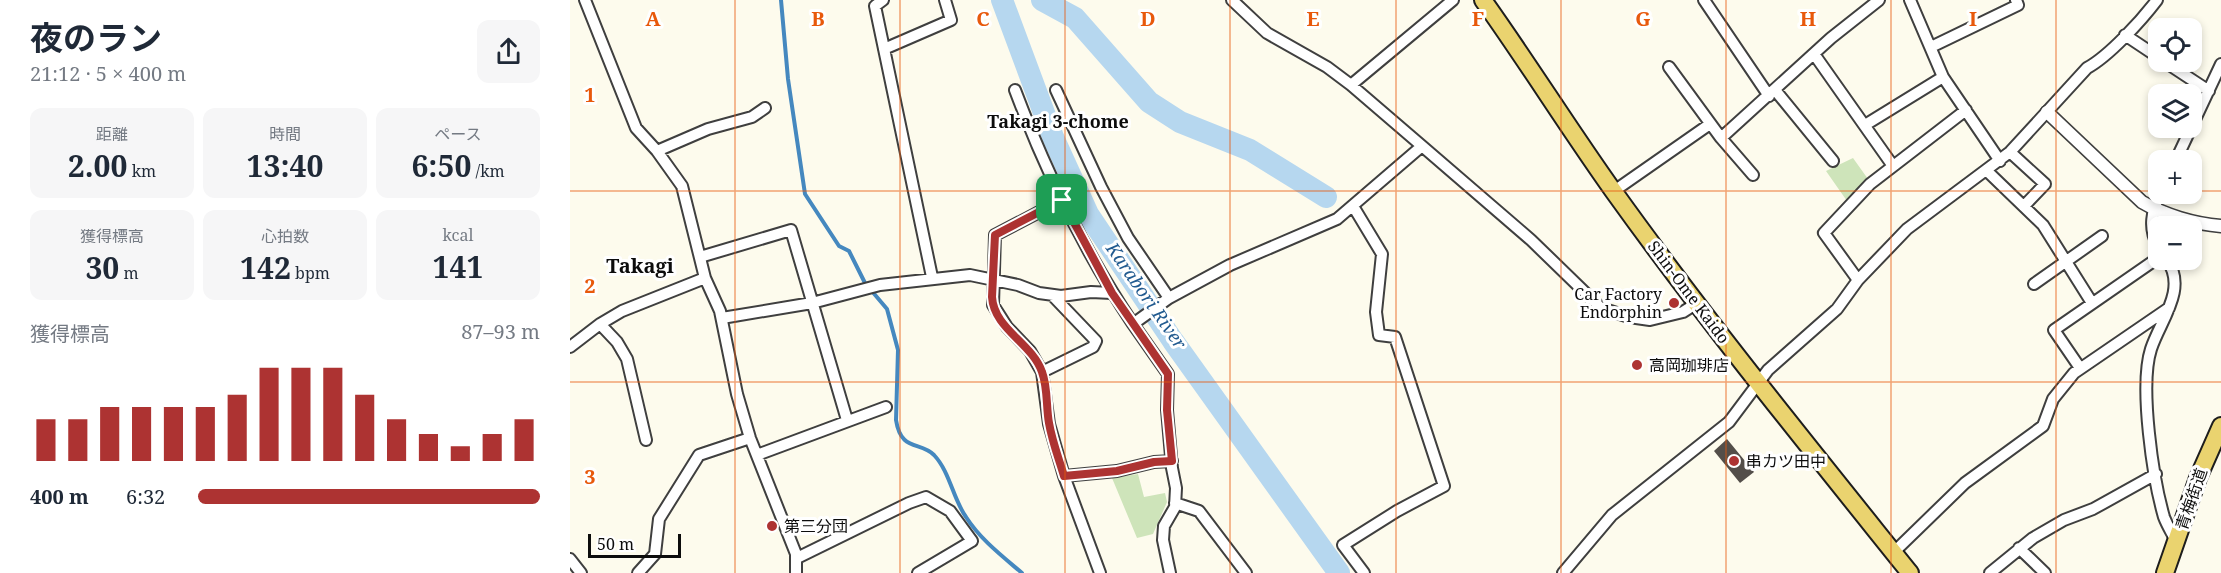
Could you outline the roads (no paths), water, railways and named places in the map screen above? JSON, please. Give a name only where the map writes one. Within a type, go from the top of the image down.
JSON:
[{"type":"main road","name":"Shin-Ome Kaido","points":[[1483,0],[1614,191],[1756,383],[1910,573]]},
{"type":"main road","name":"青梅街道","points":[[2165,573],[2206,458],[2221,426]]},
{"type":"street","points":[[585,0],[636,128],[657,151],[682,186],[705,278],[722,318],[750,438],[797,558],[796,573]]},
{"type":"street","points":[[884,49],[951,20],[945,0]]},
{"type":"street","points":[[1232,0],[1267,33],[1327,67],[1351,85],[1531,240],[1601,308],[1629,317],[1650,320],[1683,312],[1697,303]]},
{"type":"street","points":[[1351,85],[1453,0]]},
{"type":"street","points":[[1704,0],[1772,93],[1833,161]]},
{"type":"street","points":[[1721,138],[1847,24],[1879,0]]},
{"type":"street","points":[[1910,0],[1943,77],[2000,161]]},
{"type":"street","points":[[1931,47],[2018,5],[2016,0]]},
{"type":"street","points":[[1563,573],[1612,515],[1729,422],[1756,383],[1788,350],[1838,309],[1858,280],[1907,230],[2010,152],[2087,68],[2125,35],[2157,0]]},
{"type":"street","points":[[876,2],[932,277]]},
{"type":"street","points":[[2125,35],[2148,50]]},
{"type":"street","points":[[1814,54],[1893,166]]},
{"type":"street","points":[[2181,150],[2221,64]]},
{"type":"street","points":[[1669,67],[1710,124],[1753,175]]},
{"type":"street","points":[[2180,72],[2209,91]]},
{"type":"street","points":[[1865,125],[1943,77]]},
{"type":"street","points":[[1015,90],[1038,151],[1112,293],[1135,322],[1168,374],[1167,410],[1176,488],[1175,503],[1164,526],[1163,540],[1170,573]]},
{"type":"street","points":[[1056,90],[1101,187],[1128,238],[1167,299]]},
{"type":"street","points":[[657,151],[708,129],[753,117],[765,108]]},
{"type":"street","points":[[1858,280],[1824,233],[1870,184],[1966,110]]},
{"type":"street","points":[[2047,112],[2130,193],[2153,209],[2205,225],[2221,226]]},
{"type":"street","points":[[1614,191],[1710,124]]},
{"type":"street","points":[[1135,322],[1167,299],[1230,265],[1337,219],[1422,146]]},
{"type":"street","points":[[2010,152],[2044,184],[2024,206]]},
{"type":"street","points":[[1987,171],[2043,225],[2092,303]]},
{"type":"street","points":[[1062,200],[995,235],[993,306],[997,314],[1030,351],[1042,372],[1049,424],[1064,476],[1100,573]]},
{"type":"street","points":[[2152,216],[2155,204]]},
{"type":"street","points":[[1353,206],[1382,254],[1376,312],[1379,335],[1395,337],[1444,486],[1397,511],[1343,545],[1364,573]]},
{"type":"street","points":[[700,257],[790,230],[847,420]]},
{"type":"street","points":[[2034,284],[2102,236]]},
{"type":"street","points":[[2080,368],[2054,330],[2148,265]]},
{"type":"street","points":[[2173,270],[2175,277],[2173,297],[2151,349],[2146,371],[2147,413],[2156,474],[2164,518],[2176,541]]},
{"type":"street","points":[[722,318],[812,303],[878,285],[932,277],[970,275],[993,279],[1039,293],[1061,296],[1091,292],[1112,293]]},
{"type":"street","points":[[570,347],[600,324],[641,302],[705,278]]},
{"type":"street","points":[[1042,372],[1093,347],[1096,341],[1052,295]]},
{"type":"street","points":[[1893,553],[1965,483],[2043,426],[2053,399],[2074,373],[2169,308]]},
{"type":"street","points":[[600,324],[617,342],[627,359],[646,440]]},
{"type":"street","points":[[757,455],[886,407]]},
{"type":"street","points":[[638,573],[655,554],[659,519],[699,455],[750,438]]},
{"type":"street","points":[[1064,476],[1117,471],[1154,462],[1172,461]]},
{"type":"street","points":[[1990,573],[2019,548],[2064,520],[2093,509],[2156,474]]},
{"type":"street","points":[[797,558],[909,503],[926,497],[950,512],[972,541],[918,573]]},
{"type":"street","points":[[1175,503],[1199,510],[1246,573]]},
{"type":"street","points":[[2019,548],[2045,573]]},
{"type":"street","points":[[570,559],[581,573]]},
{"type":"waterway","points":[[781,0],[788,79],[805,194],[839,246],[849,251],[865,283],[887,309],[898,350],[896,420],[898,430],[907,441],[934,455],[944,469],[962,510],[972,525],[992,547],[1022,573]]},
{"type":"waterway","name":"Karabori River","points":[[1002,0],[1053,137],[1088,214],[1173,341],[1339,573]]},
{"type":"waterway","name":"Karabori River","points":[[1042,0],[1075,18],[1149,102],[1180,122],[1250,150],[1326,197]]},
{"type":"place","name":"Car Factory Endorphin","points":[[1674,303]]},
{"type":"place","name":"高岡珈琲店","points":[[1637,365]]},
{"type":"place","name":"串カツ田中","points":[[1734,461]]},
{"type":"place","name":"第三分団","points":[[772,526]]},
{"type":"district","name":"Takagi 3-chome","points":[[1058,122]]},
{"type":"district","name":"Takagi","points":[[640,266]]}]
